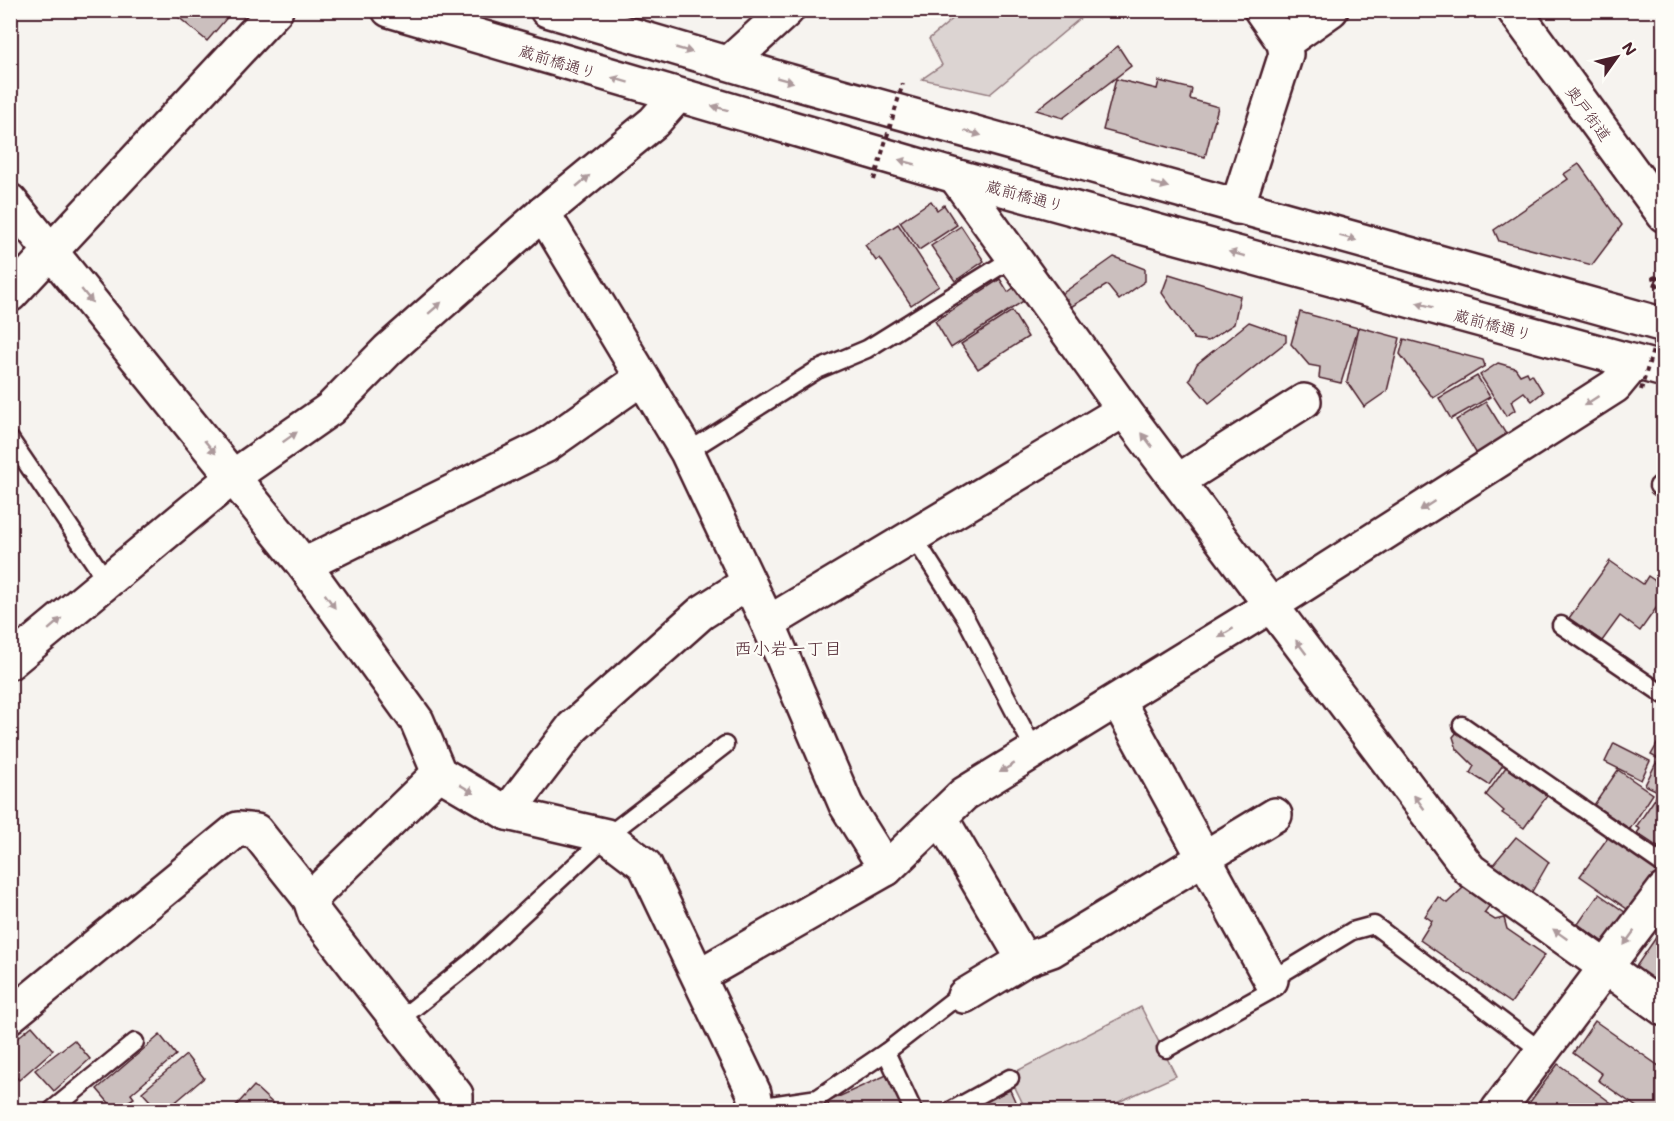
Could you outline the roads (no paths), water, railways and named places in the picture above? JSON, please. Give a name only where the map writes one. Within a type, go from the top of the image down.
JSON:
[{"type":"street","points":[[10,295],[276,10]]},
{"type":"street","name":"蔵前橋通り","points":[[389,10],[676,97],[1646,374]]},
{"type":"street","points":[[547,10],[1237,207],[1664,325]]},
{"type":"street","points":[[729,63],[787,10]]},
{"type":"street","points":[[1237,207],[1286,54],[1284,42],[1261,10]]},
{"type":"street","points":[[1284,42],[1331,10]]},
{"type":"street","name":"奥戸街道","points":[[1514,10],[1664,215]]},
{"type":"street","points":[[10,662],[234,476],[330,409],[388,350],[543,213],[654,122],[676,97]]},
{"type":"street","points":[[955,176],[1124,410],[1470,870],[1664,1009]]},
{"type":"street","points":[[10,201],[304,565],[417,721],[439,773],[507,813],[607,836],[645,865],[700,975],[754,1093],[757,1109]]},
{"type":"street","points":[[543,213],[687,452],[768,623],[846,805],[886,869]]},
{"type":"street","points":[[700,975],[886,869],[964,794],[1270,606],[1615,386],[1646,374]]},
{"type":"street","points":[[304,565],[545,446],[642,378]]},
{"type":"street","points":[[1178,481],[1304,401]]},
{"type":"street","points":[[768,623],[1124,410]]},
{"type":"street","points":[[507,813],[573,727],[701,613],[748,583]]},
{"type":"street","points":[[1118,701],[1271,980]]},
{"type":"street","points":[[310,899],[439,773]]},
{"type":"street","points":[[964,996],[1024,960],[1052,950],[1275,815]]},
{"type":"street","points":[[941,818],[1024,960]]},
{"type":"street","points":[[10,1016],[237,829],[256,831],[310,899],[315,914],[456,1095],[456,1110]]},
{"type":"street","points":[[1498,1110],[1544,1053],[1664,890]]},
{"type":"lane","points":[[687,452],[817,370],[867,349],[1013,258]]},
{"type":"lane","points":[[10,439],[106,580]]},
{"type":"lane","points":[[1664,482],[1658,486],[1664,489]]},
{"type":"lane","points":[[913,536],[966,619],[1035,751]]},
{"type":"lane","points":[[1561,625],[1664,694]]},
{"type":"lane","points":[[1462,725],[1664,865]]},
{"type":"lane","points":[[398,1021],[471,962],[607,836],[725,745]]},
{"type":"lane","points":[[1166,1049],[1270,991],[1271,980],[1352,931],[1374,925],[1544,1053]]},
{"type":"lane","points":[[757,1109],[818,1098],[886,1052],[953,1000],[964,996]]},
{"type":"lane","points":[[52,1110],[135,1042]]},
{"type":"lane","points":[[886,1052],[913,1110]]},
{"type":"lane","points":[[952,1110],[1010,1078]]},
{"type":"district","name":"西小岩一丁目","points":[[788,648]]}]
